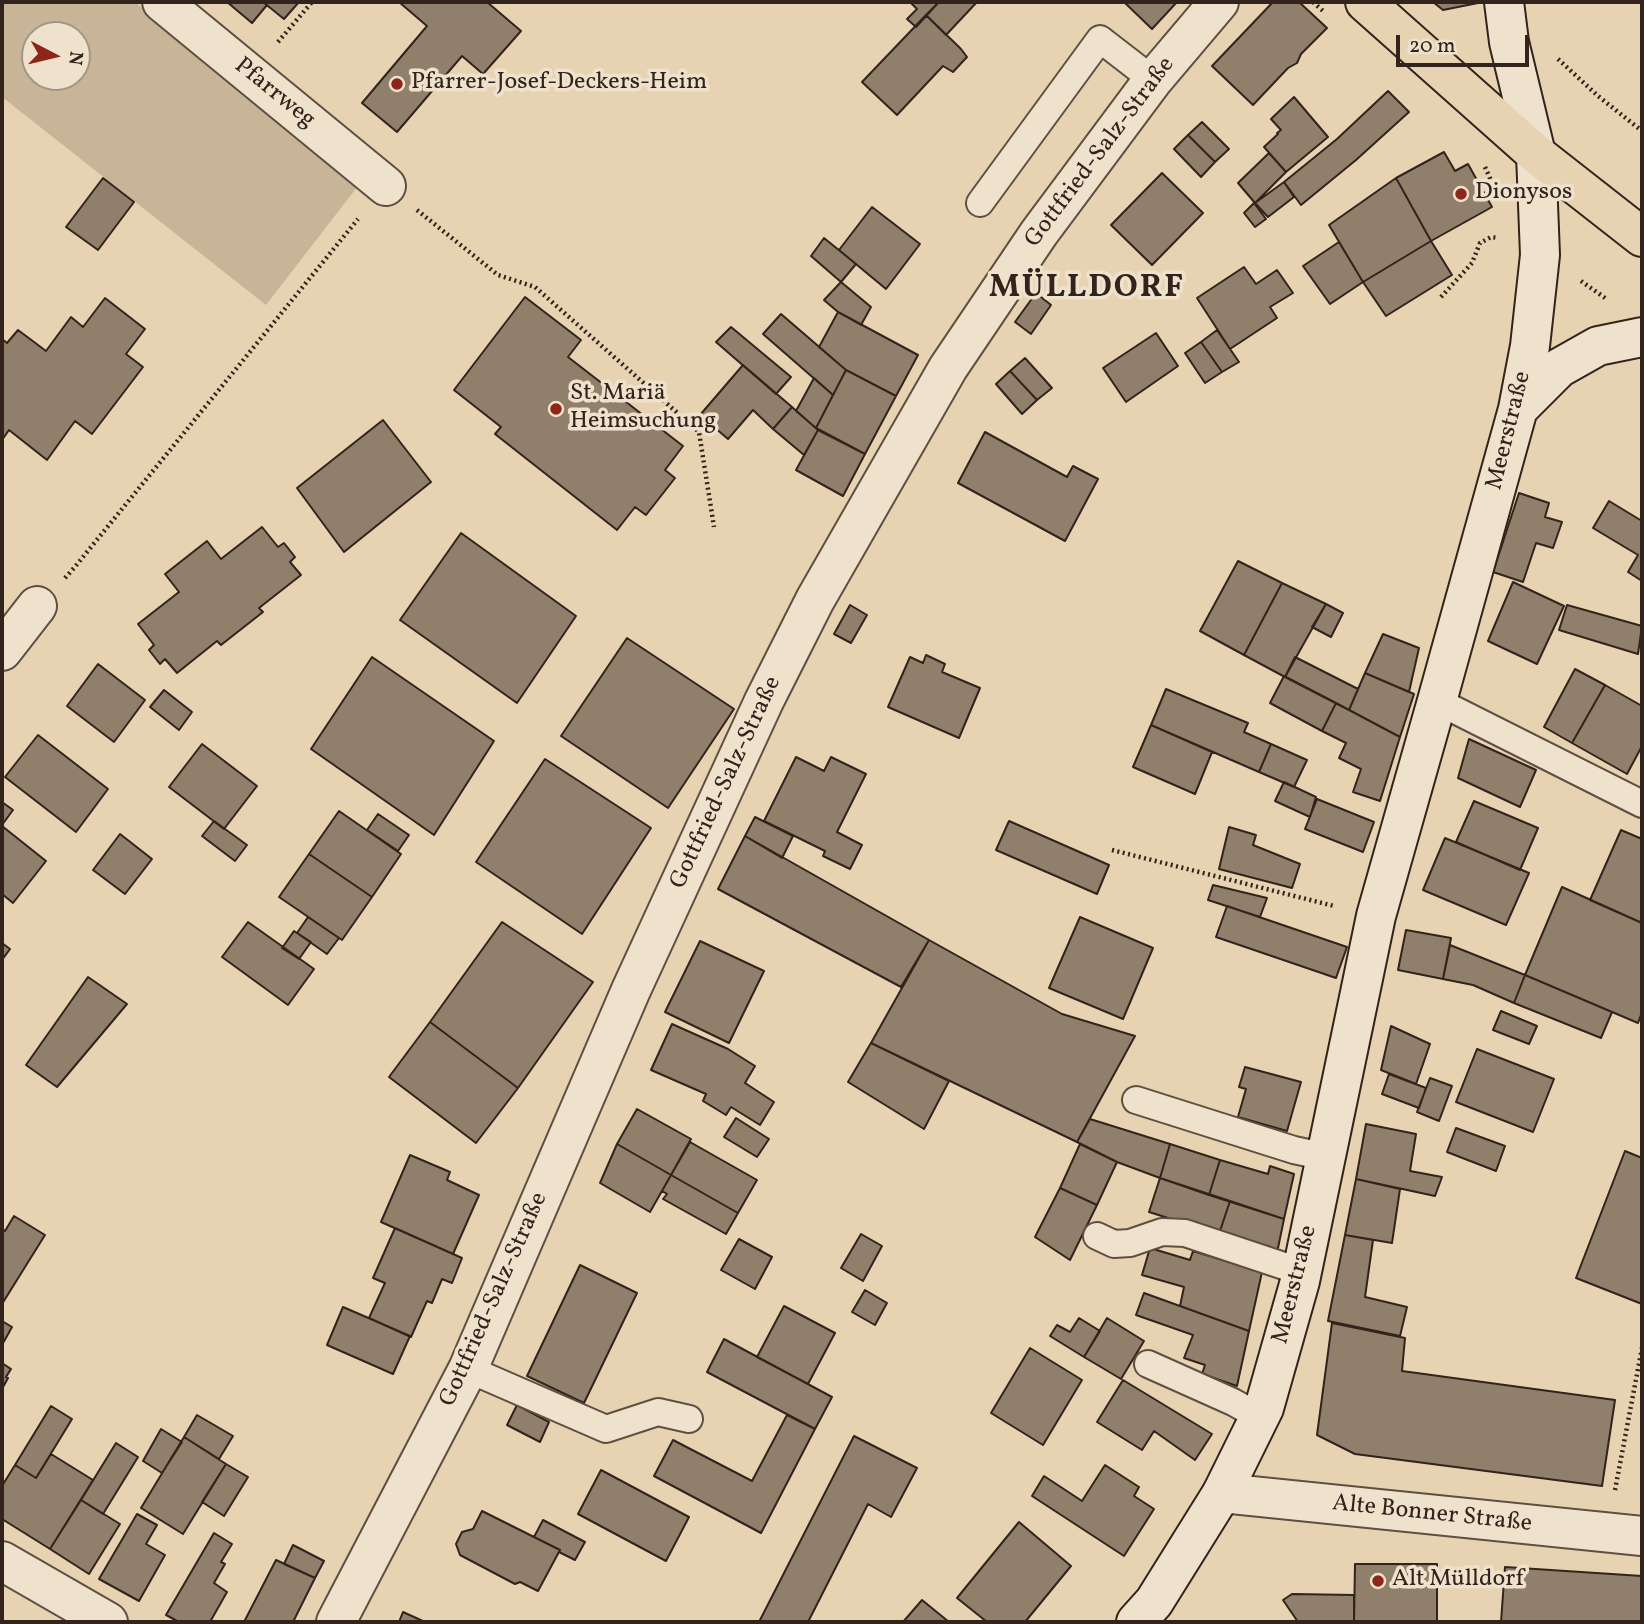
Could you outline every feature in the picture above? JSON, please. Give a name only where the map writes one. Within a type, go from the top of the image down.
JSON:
[{"type":"main road","points":[[1365,2],[1536,155],[1642,237]]},
{"type":"street","name":"Pfarrweg","points":[[162,2],[386,186]]},
{"type":"street","name":"Gottfried-Salz-Straße","points":[[336,1622],[468,1369],[631,990],[764,701],[815,600],[948,368],[1039,233],[1153,80],[1219,2]]},
{"type":"street","name":"Meerstraße","points":[[1136,1622],[1154,1602],[1222,1493],[1264,1408],[1302,1272],[1376,916],[1518,409],[1530,346],[1540,255],[1536,155],[1509,42],[1504,2]]},
{"type":"street","points":[[1518,409],[1559,368],[1598,346],[1640,337]]},
{"type":"street","points":[[2,651],[37,606]]},
{"type":"street","name":"Alte Bonner Straße","points":[[1222,1493],[1625,1534]]},
{"type":"street","points":[[6,1572],[108,1622]]},
{"type":"lane","points":[[981,203],[1100,39],[1153,80]]},
{"type":"lane","points":[[1437,701],[1642,804]]},
{"type":"lane","points":[[1136,1100],[1294,1150],[1326,1157]]},
{"type":"lane","points":[[1097,1236],[1114,1244],[1130,1243],[1162,1232],[1185,1233],[1302,1272]]},
{"type":"lane","points":[[1148,1364],[1260,1417]]},
{"type":"lane","points":[[468,1369],[606,1429],[658,1412],[689,1419]]},
{"type":"path","points":[[251,76],[312,2]]},
{"type":"path","points":[[1552,54],[1642,131]]},
{"type":"path","points":[[1483,163],[1494,188]]},
{"type":"path","points":[[37,606],[74,568],[386,186],[498,275],[535,287],[699,432],[714,527]]},
{"type":"path","points":[[1441,297],[1472,263],[1480,243],[1491,237]]},
{"type":"path","points":[[1540,255],[1614,305],[1640,337]]},
{"type":"path","points":[[1112,850],[1376,916]]},
{"type":"path","points":[[1625,1534],[1642,1348]]},
{"type":"shaded area","points":[[2,2],[135,2],[358,186],[266,305],[2,97]]},
{"type":"building","points":[[227,2],[263,2],[267,5],[252,23]]},
{"type":"building","points":[[263,2],[299,2],[284,19]]},
{"type":"building","points":[[399,2],[487,2],[521,31],[483,74],[462,56],[397,132],[362,103],[427,26]]},
{"type":"building","points":[[910,2],[939,2],[916,27],[907,19],[917,9]]},
{"type":"building","points":[[939,2],[977,2],[946,35],[926,15]]},
{"type":"building","points":[[1124,2],[1177,2],[1152,29]]},
{"type":"building","points":[[1273,2],[1299,2],[1327,28],[1301,54],[1297,63],[1288,68],[1253,105],[1212,66]]},
{"type":"building","points":[[1433,2],[1477,2],[1478,3],[1443,10]]},
{"type":"building","points":[[926,15],[967,57],[953,72],[943,66],[897,115],[862,82]]},
{"type":"building","points":[[1388,91],[1409,112],[1301,205],[1284,182],[1337,139]]},
{"type":"building","points":[[1294,97],[1328,137],[1286,172],[1264,147],[1281,130],[1271,119]]},
{"type":"building","points":[[1202,122],[1229,149],[1215,162],[1188,135]]},
{"type":"building","points":[[1188,135],[1215,162],[1201,177],[1174,149]]},
{"type":"building","points":[[1444,152],[1455,171],[1468,164],[1492,207],[1431,241],[1396,178]]},
{"type":"building","points":[[1269,153],[1286,172],[1255,203],[1238,183]]},
{"type":"building","points":[[1162,173],[1203,213],[1152,265],[1111,225]]},
{"type":"building","points":[[103,178],[134,202],[98,250],[66,227]]},
{"type":"building","points":[[1396,178],[1431,241],[1363,282],[1329,225]]},
{"type":"building","points":[[1284,182],[1294,197],[1268,217],[1255,203]]},
{"type":"building","points":[[1254,203],[1266,219],[1255,227],[1244,213]]},
{"type":"building","points":[[872,207],[920,244],[886,289],[839,250]]},
{"type":"building","points":[[824,238],[856,264],[841,282],[811,256]]},
{"type":"building","points":[[1431,241],[1452,275],[1386,316],[1363,282]]},
{"type":"building","points":[[1339,242],[1363,282],[1330,304],[1303,266]]},
{"type":"building","points":[[1244,267],[1256,284],[1277,270],[1293,293],[1270,307],[1277,318],[1230,349],[1197,298]]},
{"type":"building","points":[[841,282],[871,307],[861,325],[838,312],[824,300]]},
{"type":"building","points":[[1036,293],[1051,305],[1031,334],[1015,322]]},
{"type":"building","name":"St. Mariä Heimsuchung","points":[[525,297],[581,340],[568,357],[683,446],[665,470],[675,478],[646,515],[635,507],[617,530],[495,434],[501,427],[454,390]]},
{"type":"building","points":[[105,298],[145,329],[126,354],[143,367],[92,434],[75,421],[47,460],[9,430],[2,440],[2,339],[7,343],[18,330],[46,351],[71,317],[83,327]]},
{"type":"building","points":[[838,312],[918,355],[896,396],[846,370],[819,347]]},
{"type":"building","points":[[781,314],[846,370],[833,395],[763,334]]},
{"type":"building","points":[[731,327],[791,377],[776,394],[716,342]]},
{"type":"building","points":[[1217,330],[1239,362],[1222,372],[1201,342]]},
{"type":"building","points":[[1156,333],[1178,366],[1126,402],[1103,368]]},
{"type":"building","points":[[1201,342],[1222,372],[1205,383],[1185,353]]},
{"type":"building","points":[[1025,358],[1052,388],[1037,400],[1010,371]]},
{"type":"building","points":[[743,365],[792,407],[773,429],[753,410],[728,439],[700,415]]},
{"type":"building","points":[[846,370],[896,396],[865,454],[816,428]]},
{"type":"building","points":[[1010,371],[1037,400],[1022,414],[996,384]]},
{"type":"building","points":[[814,378],[833,395],[816,428],[796,411]]},
{"type":"building","points":[[792,407],[818,430],[804,455],[773,429]]},
{"type":"building","points":[[383,420],[431,482],[344,552],[297,488]]},
{"type":"building","points":[[818,430],[865,454],[843,496],[796,470]]},
{"type":"building","points":[[985,432],[1067,477],[1073,466],[1098,479],[1065,541],[958,483]]},
{"type":"building","points":[[1519,493],[1549,503],[1545,517],[1562,522],[1553,548],[1536,543],[1523,582],[1493,572]]},
{"type":"building","points":[[1609,501],[1642,521],[1642,581],[1628,572],[1638,555],[1593,528]]},
{"type":"building","points":[[262,527],[278,547],[284,543],[295,557],[290,562],[301,575],[259,608],[263,612],[221,645],[217,641],[177,673],[165,659],[160,664],[149,650],[154,645],[138,624],[179,592],[165,574],[207,541],[221,559]]},
{"type":"building","points":[[461,533],[576,616],[517,703],[400,620]]},
{"type":"building","points":[[1238,561],[1282,583],[1244,655],[1200,631]]},
{"type":"building","points":[[1513,582],[1564,606],[1537,664],[1488,641]]},
{"type":"building","points":[[1282,583],[1326,604],[1285,677],[1244,655]]},
{"type":"building","points":[[1326,604],[1343,613],[1331,637],[1312,627]]},
{"type":"building","points":[[850,605],[867,615],[851,643],[834,634]]},
{"type":"building","points":[[1567,605],[1642,626],[1638,654],[1559,630]]},
{"type":"building","points":[[1383,634],[1419,648],[1409,692],[1365,673]]},
{"type":"building","points":[[627,638],[734,709],[668,808],[561,736]]},
{"type":"building","points":[[926,655],[945,664],[942,672],[980,688],[959,738],[888,707],[910,657],[923,663]]},
{"type":"building","points":[[372,657],[494,741],[434,835],[311,749]]},
{"type":"building","points":[[1295,657],[1358,689],[1349,710],[1285,677]]},
{"type":"building","points":[[98,664],[145,700],[114,742],[67,706]]},
{"type":"building","points":[[1575,669],[1605,685],[1572,743],[1544,727]]},
{"type":"building","points":[[1365,673],[1414,694],[1400,737],[1349,710]]},
{"type":"building","points":[[1284,676],[1336,703],[1322,731],[1270,703]]},
{"type":"building","points":[[1605,685],[1642,706],[1642,746],[1627,774],[1572,743]]},
{"type":"building","points":[[1166,689],[1248,723],[1244,732],[1271,744],[1259,772],[1151,725]]},
{"type":"building","points":[[164,690],[192,712],[179,730],[150,707]]},
{"type":"building","points":[[1336,703],[1400,737],[1380,801],[1353,792],[1361,769],[1339,758],[1346,743],[1322,731]]},
{"type":"building","points":[[1151,725],[1212,752],[1195,794],[1133,767]]},
{"type":"building","points":[[38,735],[108,789],[76,832],[5,777]]},
{"type":"building","points":[[1469,739],[1536,770],[1520,807],[1458,778]]},
{"type":"building","points":[[202,744],[257,786],[224,829],[169,787]]},
{"type":"building","points":[[1271,744],[1307,760],[1294,787],[1259,772]]},
{"type":"building","points":[[796,757],[824,771],[831,757],[866,774],[837,832],[862,845],[850,869],[823,856],[825,851],[764,821]]},
{"type":"building","points":[[545,759],[651,828],[582,934],[476,862]]},
{"type":"building","points":[[1284,782],[1316,797],[1310,817],[1275,801]]},
{"type":"building","points":[[1317,799],[1374,822],[1363,852],[1305,829]]},
{"type":"building","points":[[1474,801],[1538,828],[1520,870],[1456,842]]},
{"type":"building","points":[[2,802],[13,810],[2,825]]},
{"type":"building","points":[[339,811],[401,854],[372,897],[309,854]]},
{"type":"building","points":[[378,814],[409,835],[398,851],[367,830]]},
{"type":"building","points":[[755,817],[793,836],[782,858],[745,836]]},
{"type":"building","points":[[214,821],[247,845],[235,861],[202,836]]},
{"type":"building","points":[[1009,821],[1109,865],[1097,894],[996,850]]},
{"type":"building","points":[[2,826],[46,861],[13,903],[2,894]]},
{"type":"building","points":[[1229,827],[1256,835],[1253,845],[1300,864],[1292,888],[1219,869]]},
{"type":"building","points":[[1621,830],[1642,839],[1642,923],[1590,900]]},
{"type":"building","points":[[120,834],[152,859],[125,894],[93,870]]},
{"type":"building","points":[[745,836],[929,940],[901,987],[718,889]]},
{"type":"building","points":[[1445,838],[1529,873],[1506,925],[1423,890]]},
{"type":"building","points":[[309,854],[372,897],[342,940],[279,897]]},
{"type":"building","points":[[1213,885],[1267,898],[1260,917],[1208,900]]},
{"type":"building","points":[[1562,887],[1642,923],[1642,1012],[1638,1023],[1525,975]]},
{"type":"building","points":[[1227,906],[1347,947],[1336,978],[1216,937]]},
{"type":"building","points":[[308,917],[339,938],[327,954],[297,933]]},
{"type":"building","points":[[1080,917],[1153,948],[1123,1019],[1049,988]]},
{"type":"building","points":[[248,922],[314,969],[288,1005],[222,957]]},
{"type":"building","points":[[502,922],[593,982],[518,1088],[430,1022]]},
{"type":"building","points":[[1406,930],[1451,938],[1443,979],[1398,970]]},
{"type":"building","points":[[294,931],[311,942],[299,959],[282,948]]},
{"type":"building","points":[[929,940],[1062,1014],[1135,1036],[1077,1142],[871,1043]]},
{"type":"building","points":[[700,941],[764,971],[729,1043],[665,1012]]},
{"type":"building","points":[[2,943],[10,949],[2,960]]},
{"type":"building","points":[[1450,945],[1525,975],[1514,1003],[1473,985],[1443,979]]},
{"type":"building","points":[[1525,975],[1612,1012],[1601,1038],[1514,1003]]},
{"type":"building","points":[[88,977],[127,1004],[57,1087],[26,1065]]},
{"type":"building","points":[[1501,1011],[1537,1026],[1529,1044],[1493,1030]]},
{"type":"building","points":[[430,1022],[518,1088],[476,1143],[389,1077]]},
{"type":"building","points":[[672,1024],[728,1049],[755,1066],[745,1083],[774,1102],[760,1125],[731,1107],[726,1115],[703,1101],[706,1094],[651,1070]]},
{"type":"building","points":[[1391,1026],[1430,1044],[1416,1084],[1381,1070]]},
{"type":"building","points":[[871,1043],[949,1081],[924,1129],[848,1082]]},
{"type":"building","points":[[1477,1049],[1554,1079],[1533,1132],[1456,1102]]},
{"type":"building","points":[[1245,1067],[1301,1082],[1287,1131],[1238,1117],[1246,1089],[1239,1087]]},
{"type":"building","points":[[1389,1074],[1426,1088],[1419,1108],[1382,1094]]},
{"type":"building","points":[[1430,1078],[1452,1086],[1439,1121],[1417,1112]]},
{"type":"building","points":[[637,1109],[691,1139],[671,1175],[617,1144]]},
{"type":"building","points":[[736,1118],[769,1139],[757,1157],[724,1137]]},
{"type":"building","points":[[1090,1119],[1170,1144],[1160,1178],[1117,1162],[1077,1142]]},
{"type":"building","points":[[1366,1124],[1416,1134],[1410,1171],[1442,1177],[1435,1196],[1356,1179]]},
{"type":"building","points":[[1456,1128],[1505,1146],[1496,1171],[1447,1152]]},
{"type":"building","points":[[690,1142],[757,1180],[738,1213],[671,1175]]},
{"type":"building","points":[[617,1144],[671,1175],[650,1212],[600,1183]]},
{"type":"building","points":[[1080,1144],[1117,1162],[1097,1205],[1060,1188]]},
{"type":"building","points":[[1170,1144],[1220,1160],[1209,1195],[1160,1178]]},
{"type":"building","points":[[1625,1151],[1642,1158],[1642,1304],[1576,1278]]},
{"type":"building","points":[[410,1155],[450,1172],[447,1180],[479,1195],[453,1254],[381,1222]]},
{"type":"building","points":[[1220,1160],[1268,1174],[1270,1166],[1294,1174],[1284,1219],[1209,1195]]},
{"type":"building","points":[[671,1175],[738,1213],[726,1234],[663,1199],[667,1194],[662,1191]]},
{"type":"building","points":[[1160,1178],[1230,1201],[1219,1234],[1149,1212]]},
{"type":"building","points":[[1356,1179],[1400,1189],[1392,1243],[1345,1235]]},
{"type":"building","points":[[1060,1188],[1097,1205],[1070,1260],[1035,1237]]},
{"type":"building","points":[[1230,1201],[1284,1219],[1277,1253],[1219,1234]]},
{"type":"building","points":[[14,1216],[45,1235],[2,1304],[2,1229],[5,1231]]},
{"type":"building","points":[[395,1228],[462,1258],[452,1283],[442,1279],[432,1303],[427,1301],[411,1337],[369,1318],[385,1283],[373,1278]]},
{"type":"building","points":[[861,1234],[882,1246],[863,1281],[841,1268]]},
{"type":"building","points":[[1345,1235],[1373,1240],[1365,1297],[1407,1307],[1400,1336],[1328,1321]]},
{"type":"building","points":[[739,1239],[772,1257],[755,1289],[721,1270]]},
{"type":"building","points":[[1150,1248],[1190,1260],[1193,1251],[1262,1272],[1249,1331],[1180,1306],[1184,1287],[1142,1275]]},
{"type":"building","points":[[580,1265],[637,1293],[584,1403],[527,1376]]},
{"type":"building","points":[[865,1290],[887,1303],[875,1325],[852,1312]]},
{"type":"building","points":[[1144,1293],[1249,1331],[1237,1386],[1202,1374],[1205,1365],[1184,1358],[1193,1335],[1136,1315]]},
{"type":"building","points":[[784,1306],[835,1333],[808,1384],[757,1357]]},
{"type":"building","points":[[343,1307],[410,1336],[393,1374],[327,1345]]},
{"type":"building","points":[[1079,1318],[1100,1331],[1084,1357],[1050,1336],[1057,1325],[1070,1332]]},
{"type":"building","points":[[1107,1318],[1144,1341],[1121,1379],[1084,1357]]},
{"type":"building","points":[[2,1321],[12,1327],[2,1345]]},
{"type":"building","points":[[1332,1323],[1405,1338],[1402,1371],[1615,1400],[1602,1486],[1355,1454],[1317,1435]]},
{"type":"building","points":[[724,1339],[832,1397],[815,1429],[707,1372]]},
{"type":"building","points":[[1030,1348],[1082,1380],[1043,1445],[991,1413]]},
{"type":"building","points":[[2,1363],[11,1369],[2,1389]]},
{"type":"building","points":[[1123,1380],[1212,1434],[1195,1460],[1154,1431],[1142,1450],[1097,1422]]},
{"type":"building","points":[[517,1405],[549,1422],[540,1442],[507,1425]]},
{"type":"building","points":[[51,1406],[72,1419],[36,1478],[15,1465]]},
{"type":"building","points":[[197,1415],[233,1436],[219,1459],[184,1437]]},
{"type":"building","points":[[787,1415],[815,1429],[761,1533],[654,1476],[673,1440],[752,1481]]},
{"type":"building","points":[[161,1429],[182,1442],[162,1473],[143,1461]]},
{"type":"building","points":[[854,1436],[917,1468],[891,1517],[868,1504],[808,1622],[759,1622]]},
{"type":"building","points":[[184,1437],[226,1464],[183,1534],[141,1508]]},
{"type":"building","points":[[116,1443],[138,1457],[103,1514],[81,1500]]},
{"type":"building","points":[[51,1454],[93,1480],[50,1549],[2,1519],[2,1486],[15,1465],[36,1478]]},
{"type":"building","points":[[226,1464],[248,1477],[224,1516],[202,1502]]},
{"type":"building","points":[[1105,1465],[1139,1487],[1134,1496],[1154,1509],[1124,1556],[1032,1496],[1044,1476],[1082,1501]]},
{"type":"building","points":[[601,1470],[689,1517],[666,1561],[578,1514]]},
{"type":"building","points":[[81,1500],[120,1524],[89,1574],[50,1549]]},
{"type":"building","points":[[482,1511],[560,1550],[538,1591],[520,1582],[515,1584],[460,1555],[456,1544],[462,1532],[473,1529]]},
{"type":"building","points":[[137,1514],[157,1525],[146,1544],[165,1555],[139,1601],[99,1579]]},
{"type":"building","points":[[543,1520],[585,1542],[575,1560],[534,1537]]},
{"type":"building","points":[[1019,1522],[1071,1566],[1025,1622],[987,1622],[957,1598]]},
{"type":"building","points":[[214,1533],[232,1544],[221,1562],[225,1564],[214,1583],[227,1592],[210,1622],[179,1622],[166,1615]]},
{"type":"building","points":[[293,1545],[324,1561],[315,1578],[284,1564]]},
{"type":"building","points":[[276,1560],[315,1578],[293,1622],[244,1622]]},
{"type":"building","points":[[1355,1564],[1437,1564],[1437,1622],[1354,1622]]},
{"type":"building","points":[[1505,1567],[1642,1576],[1642,1622],[1501,1622]]},
{"type":"building","points":[[1292,1594],[1354,1595],[1354,1622],[1298,1622],[1283,1600]]},
{"type":"building","points":[[922,1600],[949,1622],[903,1622]]},
{"type":"building","points":[[403,1612],[425,1622],[399,1622]]},
{"type":"place","name":"Pfarrer-Josef-Deckers-Heim","points":[[397,84]]},
{"type":"place","name":"Dionysos","points":[[1461,194]]},
{"type":"place","name":"St. Mariä Heimsuchung","points":[[556,409]]},
{"type":"place","name":"Alt Mülldorf","points":[[1378,1581]]},
{"type":"district","name":"MÜLLDORF","points":[[1087,290]]}]
